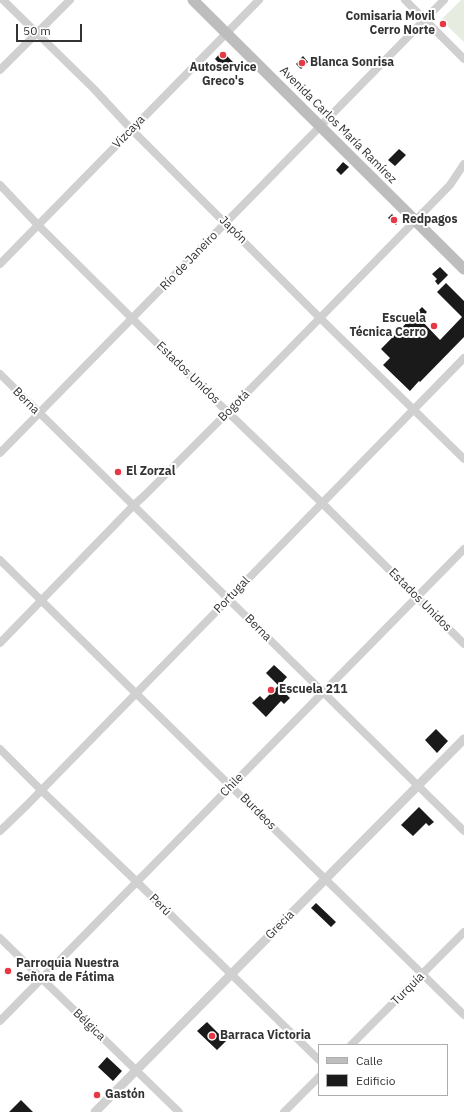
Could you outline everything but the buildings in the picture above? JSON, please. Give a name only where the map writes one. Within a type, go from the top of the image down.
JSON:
[{"type":"main road","name":"Avenida Carlos María Ramírez","points":[[193,0],[464,269]]},
{"type":"street","name":"Japón","points":[[3,0],[94,89],[320,318],[464,459]]},
{"type":"street","points":[[0,70],[70,0]]},
{"type":"street","name":"Vizcaya","points":[[0,264],[259,0]]},
{"type":"street","points":[[405,0],[464,59]]},
{"type":"street","name":"Río de Janeiro","points":[[0,453],[444,0]]},
{"type":"street","name":"Bogotá","points":[[0,643],[134,505],[416,221],[450,185],[464,164]]},
{"type":"street","name":"Estados Unidos","points":[[0,185],[38,225],[182,368],[322,503],[464,644]]},
{"type":"street","name":"Portugal","points":[[0,831],[464,358]]},
{"type":"street","name":"Berna","points":[[0,374],[464,831]]},
{"type":"street","name":"Chile","points":[[0,1021],[464,549]]},
{"type":"street","name":"Burdeos","points":[[0,560],[464,1015]]},
{"type":"street","name":"Grecia","points":[[95,1112],[464,739]]},
{"type":"street","name":"Perú","points":[[0,749],[318,1059]]},
{"type":"street","name":"Turquía","points":[[352,1044],[464,932]]},
{"type":"street","name":"Bélgica","points":[[0,938],[178,1112]]},
{"type":"street","points":[[284,1112],[318,1078]]},
{"type":"shaded area","points":[[461,0],[464,0],[464,42],[441,20]]},
{"type":"place","name":"Comisaria Movil Cerro Norte","points":[[443,24]]},
{"type":"place","name":"Autoservice Greco's","points":[[223,55]]},
{"type":"place","name":"Blanca Sonrisa","points":[[302,63]]},
{"type":"place","name":"Redpagos","points":[[394,220]]},
{"type":"place","name":"Escuela Técnica Cerro","points":[[434,326]]},
{"type":"place","name":"El Zorzal","points":[[118,472]]},
{"type":"place","name":"Escuela 211","points":[[271,690]]},
{"type":"place","name":"Parroquia Nuestra Señora de Fátima","points":[[8,971]]},
{"type":"place","name":"Barraca Victoria","points":[[212,1036]]},
{"type":"place","name":"Gastón","points":[[97,1095]]}]
